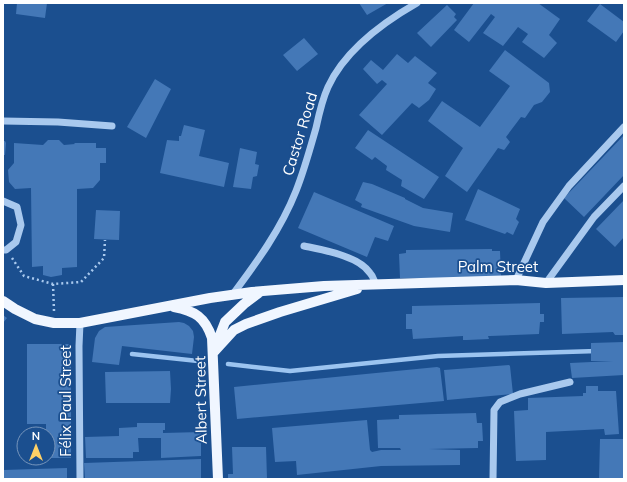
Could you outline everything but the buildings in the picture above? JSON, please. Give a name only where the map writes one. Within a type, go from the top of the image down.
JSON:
[{"type":"main road","name":"Palm Street","points":[[374,284],[516,280],[546,283],[624,280]]},
{"type":"main road","points":[[3,301],[35,319],[54,323],[80,323],[233,294],[324,286],[374,284]]},
{"type":"main road","points":[[213,353],[234,330],[246,324],[280,312],[374,284]]},
{"type":"main road","name":"Albert Street","points":[[218,479],[213,353],[218,336],[225,322],[249,300],[262,291]]},
{"type":"main road","points":[[170,306],[188,310],[199,316],[208,326],[212,338],[213,353]]},
{"type":"street","name":"Castor Road","points":[[233,294],[280,225],[306,165],[328,88],[340,66],[364,40],[401,12],[417,3]]},
{"type":"street","points":[[3,121],[58,122],[112,126]]},
{"type":"street","points":[[516,280],[547,216],[569,186],[624,127]]},
{"type":"street","points":[[546,283],[594,217],[624,186]]},
{"type":"street","points":[[3,201],[17,207],[20,225],[16,242],[4,250]]},
{"type":"street","points":[[304,246],[348,258],[357,262],[370,272],[374,284]]},
{"type":"street","name":"Félix Paul Street","points":[[80,323],[80,479]]},
{"type":"street","points":[[493,479],[494,410],[500,402],[520,394],[570,382]]},
{"type":"path","points":[[4,250],[24,276],[53,284],[82,282],[104,258],[105,240]]},
{"type":"path","points":[[53,284],[54,323]]},
{"type":"waterway","points":[[228,364],[290,371],[438,356],[597,351]]},
{"type":"waterway","points":[[132,354],[198,361]]}]
